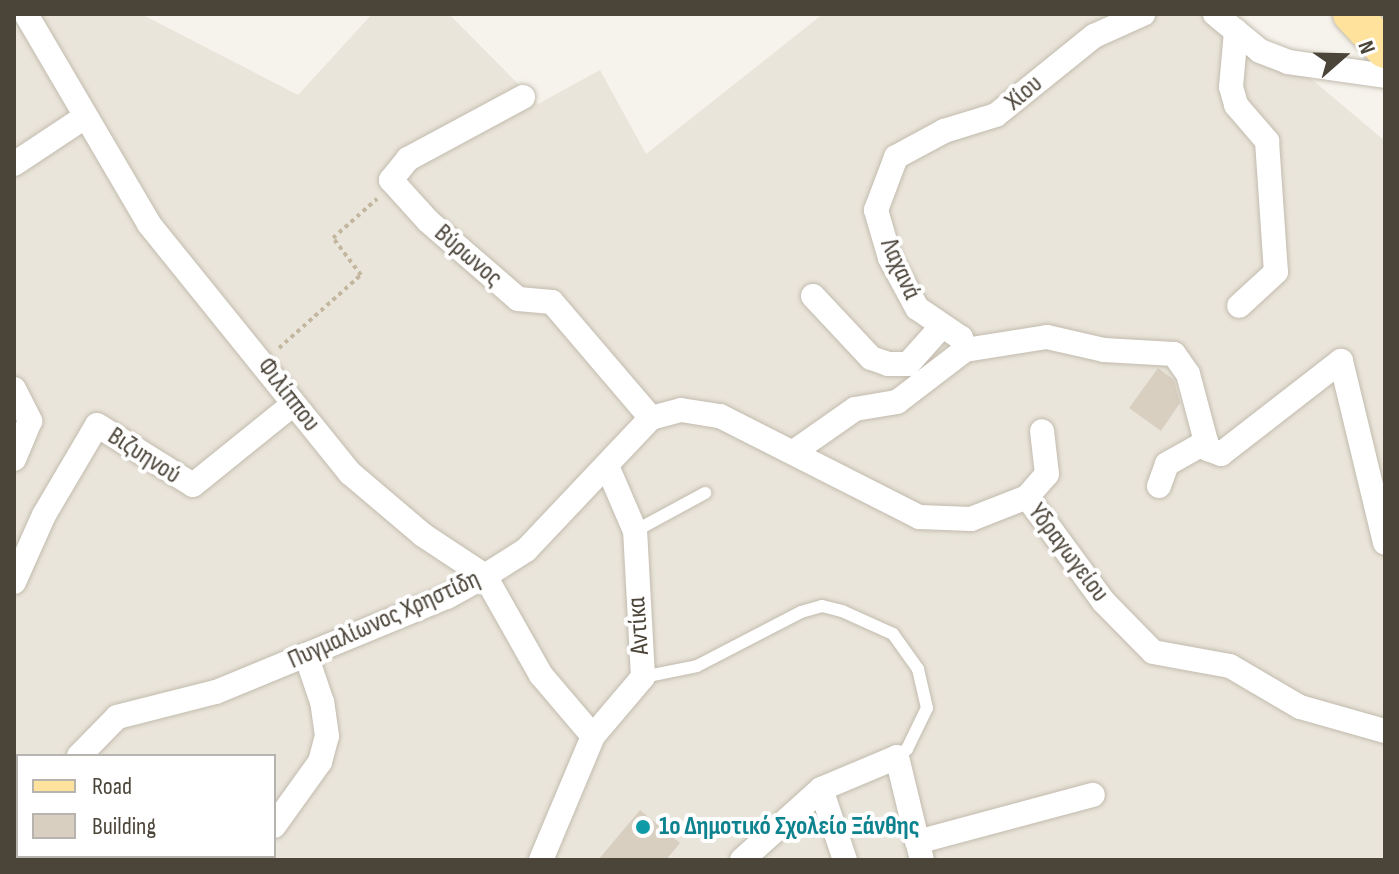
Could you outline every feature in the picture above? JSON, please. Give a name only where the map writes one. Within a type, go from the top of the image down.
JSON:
[{"type":"main road","points":[[1352,14],[1385,49]]},
{"type":"street","name":"Φιλίππου","points":[[26,14],[149,224],[262,362],[292,405],[350,473],[423,535],[485,576],[541,675],[593,736]]},
{"type":"street","name":"Χίου","points":[[896,157],[944,131],[996,115],[1094,36],[1143,14]]},
{"type":"street","points":[[1215,14],[1260,51],[1288,62],[1385,76]]},
{"type":"street","points":[[1236,31],[1231,87],[1236,105],[1267,141],[1276,272],[1239,306]]},
{"type":"street","points":[[391,180],[408,159],[523,97]]},
{"type":"street","points":[[14,164],[85,117]]},
{"type":"street","name":"Λαχανά","points":[[896,157],[876,210],[899,280],[917,308],[961,338],[965,350]]},
{"type":"street","name":"Βύρωνος","points":[[391,180],[428,221],[518,299],[552,302],[651,418]]},
{"type":"street","points":[[813,296],[871,358],[888,364],[908,364],[942,326]]},
{"type":"street","points":[[795,451],[855,409],[897,402],[965,350],[1047,337],[1104,350],[1174,354],[1188,374],[1208,449],[1221,454],[1234,449],[1332,363],[1341,361],[1385,543]]},
{"type":"street","points":[[14,389],[30,421],[14,459]]},
{"type":"street","name":"Βιζυηνού","points":[[14,582],[44,515],[97,425],[193,485],[292,405]]},
{"type":"street","name":"Υδραγωγείου","points":[[651,418],[681,410],[720,416],[795,451],[919,517],[971,519],[1027,497],[1103,601],[1153,652],[1230,666],[1300,707],[1385,731]]},
{"type":"street","name":"Πυγμαλίωνος Χρηστίδη","points":[[81,754],[102,727],[117,717],[216,692],[485,576],[526,550],[651,418]]},
{"type":"street","points":[[1027,497],[1047,474],[1042,431]]},
{"type":"street","points":[[1159,486],[1167,464],[1206,442]]},
{"type":"street","name":"Αντίκα","points":[[541,860],[593,736],[643,677],[635,531],[607,466]]},
{"type":"street","points":[[276,823],[320,762],[327,736],[322,702],[306,655]]},
{"type":"street","points":[[742,860],[821,789],[897,757],[920,851],[1093,795]]},
{"type":"street","points":[[821,789],[845,860]]},
{"type":"lane","points":[[635,531],[705,493]]},
{"type":"lane","points":[[643,677],[697,666],[801,612],[822,606],[842,611],[893,634],[918,669],[927,708],[907,749],[897,757]]},
{"type":"path","points":[[262,362],[361,275],[333,238],[368,211],[391,180]]},
{"type":"shaded area","points":[[14,14],[145,16],[298,95],[372,14],[449,14],[538,104],[600,70],[646,154],[823,14],[1234,14],[1385,141],[1385,860],[14,860]]},
{"type":"building","points":[[1158,368],[1174,380],[1180,403],[1161,431],[1129,408]]},
{"type":"building","name":"1ο Δημοτικό Σχολείο Ξάνθης","points":[[640,810],[680,843],[666,860],[598,860]]},
{"type":"place","name":"1ο Δημοτικό Σχολείο Ξάνθης","points":[[643,827]]}]
